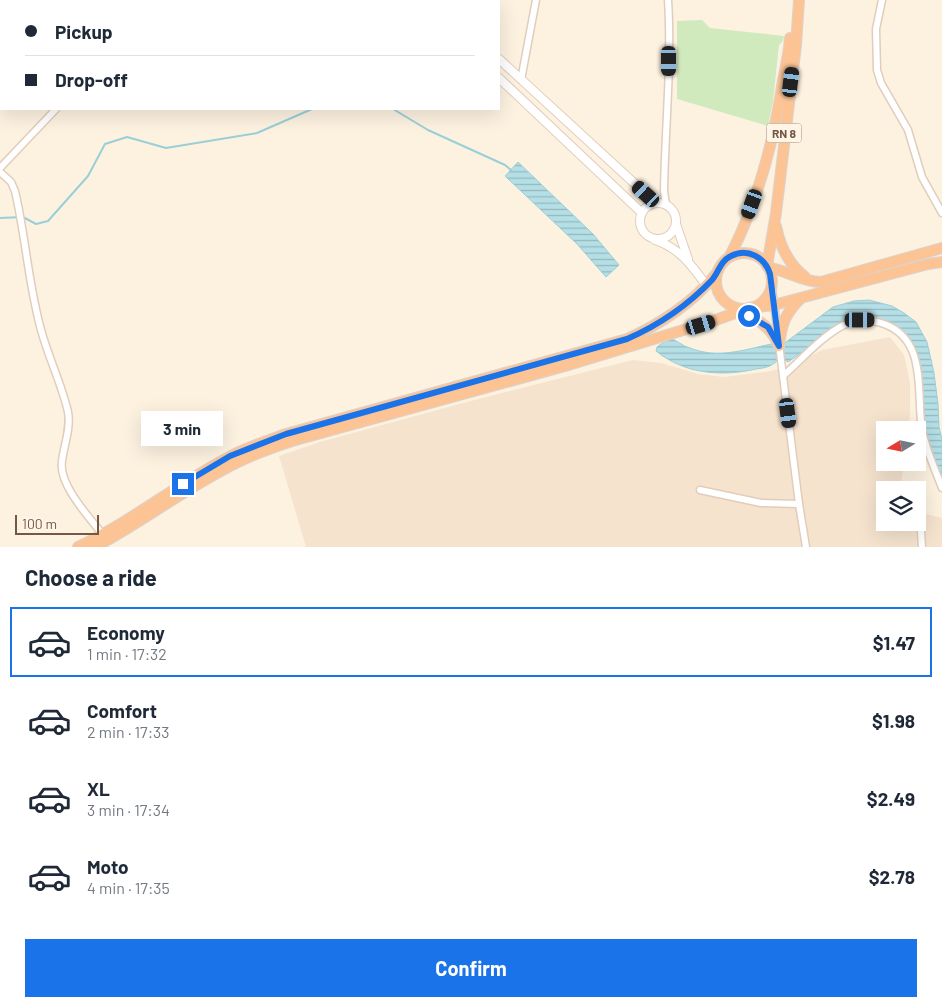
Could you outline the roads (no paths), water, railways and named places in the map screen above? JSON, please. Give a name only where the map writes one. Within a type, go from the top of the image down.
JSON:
[{"type":"highway","name":"RN 8","points":[[730,256],[748,217],[776,123],[790,42],[793,0]]},
{"type":"highway","name":"RN 8","points":[[768,267],[796,45],[799,0]]},
{"type":"highway","points":[[776,214],[778,236],[786,257],[810,281]]},
{"type":"highway","points":[[768,267],[810,281],[821,282],[942,248]]},
{"type":"highway","points":[[78,547],[103,535],[230,456],[286,434],[627,339],[644,337],[672,333],[713,322],[749,308],[760,303],[771,286],[768,267],[755,255],[738,253],[730,256],[721,264],[716,274],[706,285],[644,337],[260,452],[212,476],[122,533],[95,547]]},
{"type":"highway","points":[[716,274],[716,282],[721,297],[733,306],[749,308],[774,305],[928,264],[942,262]]},
{"type":"highway","points":[[779,346],[782,325],[786,315],[802,297]]},
{"type":"highway","points":[[735,313],[749,316],[762,323],[772,333],[779,346]]},
{"type":"street","points":[[521,80],[536,0]]},
{"type":"street","points":[[666,205],[664,191],[669,99],[668,0]]},
{"type":"street","points":[[882,0],[876,29],[876,70],[908,130],[922,177],[942,213]]},
{"type":"street","points":[[500,60],[654,203]]},
{"type":"street","points":[[500,79],[642,213]]},
{"type":"street","points":[[0,168],[55,110]]},
{"type":"street","points":[[0,172],[11,182],[15,191],[37,315],[43,340],[60,384],[68,414],[68,428],[62,461],[63,477],[103,535]]},
{"type":"street","points":[[688,261],[673,211],[666,205],[654,203],[645,208],[640,223],[645,233],[654,240],[673,248],[688,261],[706,285]]},
{"type":"street","points":[[654,240],[666,237],[676,224]]},
{"type":"street","points":[[771,280],[806,547]]},
{"type":"street","points":[[783,376],[822,340],[845,324],[860,320],[870,320],[891,326],[907,339],[918,366],[920,413],[925,443],[942,488]]},
{"type":"street","points":[[700,490],[760,503],[799,504]]},
{"type":"street","points":[[921,531],[922,547]]},
{"type":"water","points":[[518,162],[593,234],[619,265],[606,277],[577,244],[505,176]]},
{"type":"water","points":[[869,300],[892,306],[916,322],[927,342],[934,373],[939,427],[942,439],[942,476],[928,445],[922,380],[915,347],[908,336],[902,331],[880,320],[865,317],[849,319],[833,327],[788,362],[785,360],[783,346],[786,342],[833,307],[854,301]]},
{"type":"water","points":[[669,338],[687,347],[710,353],[741,351],[771,344],[775,346],[777,361],[765,368],[730,373],[704,372],[679,365],[656,351],[657,347]]},
{"type":"waterway","points":[[0,218],[23,217],[36,224],[48,221],[88,176],[105,144],[127,137],[166,148],[257,133],[310,110]]},
{"type":"waterway","points":[[395,110],[428,130],[505,165],[511,170]]}]
